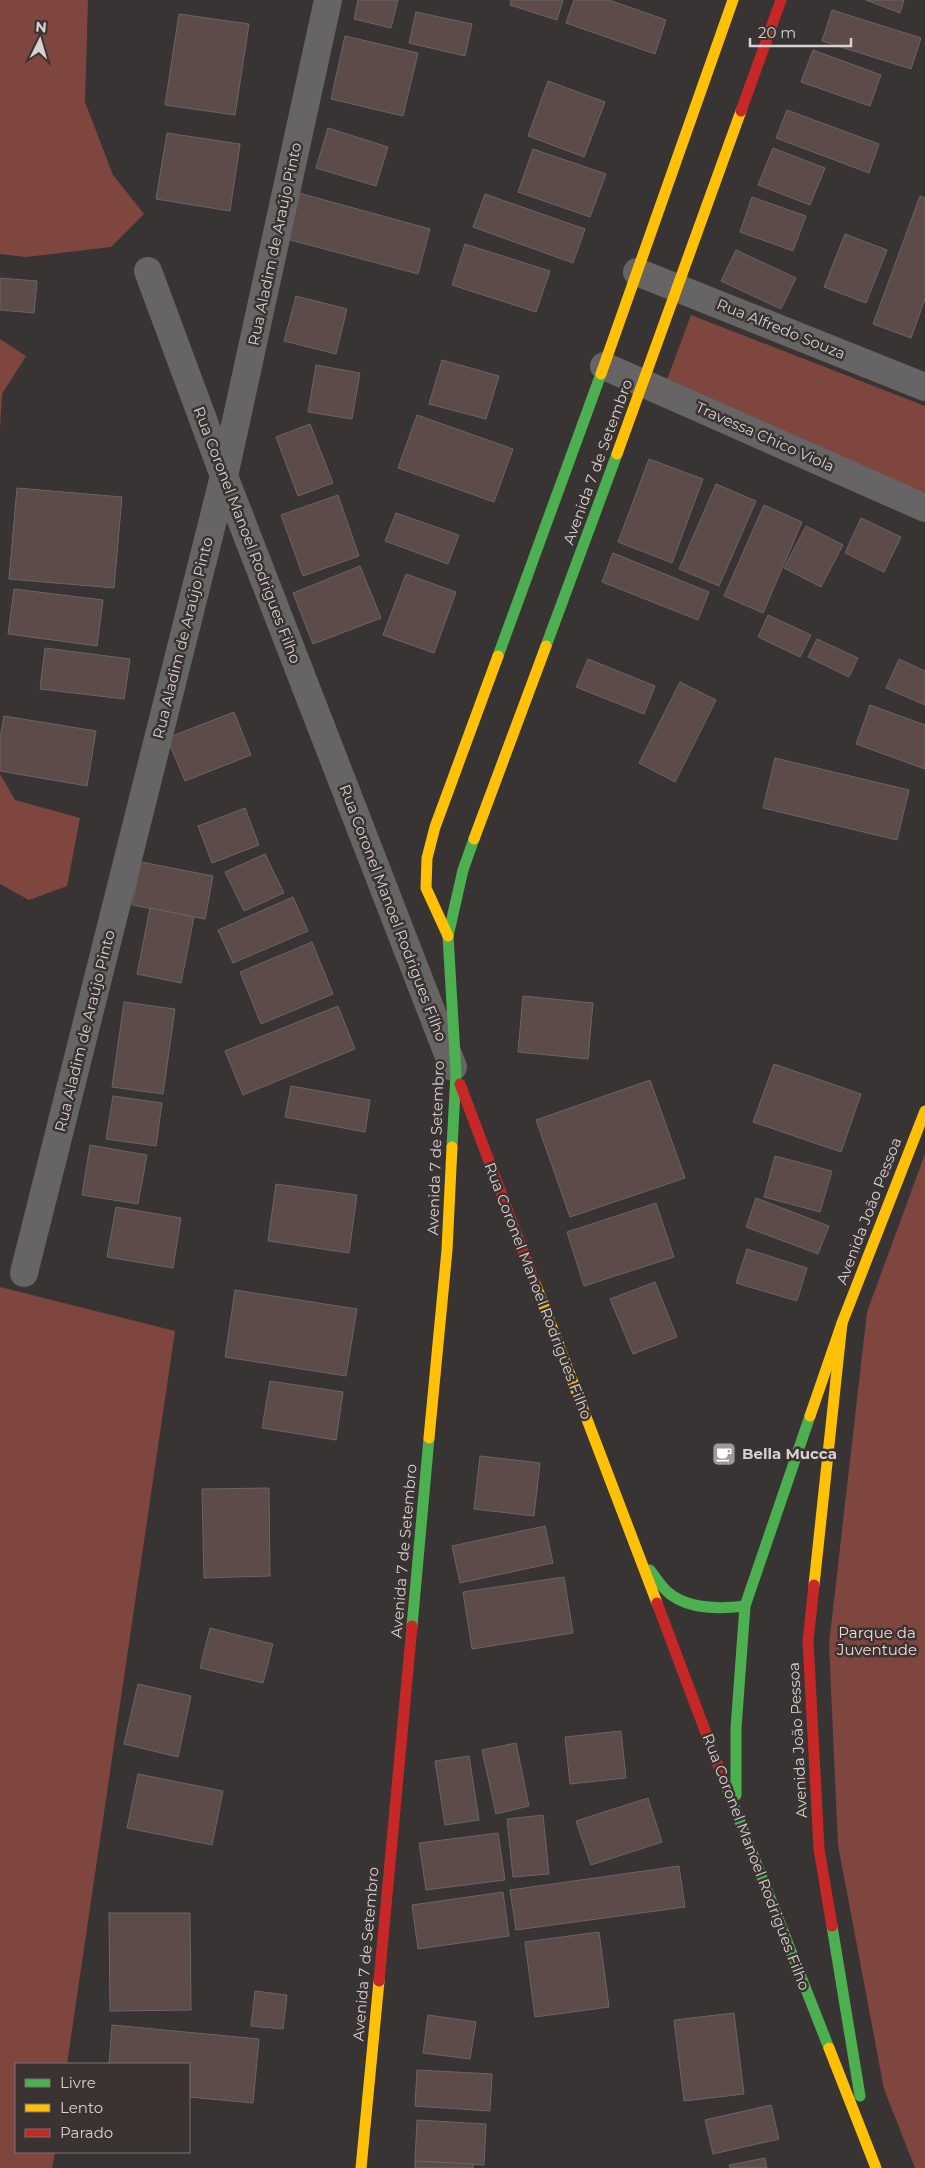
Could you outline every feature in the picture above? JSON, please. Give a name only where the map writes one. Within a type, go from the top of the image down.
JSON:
[{"type":"street","name":"Rua Aladim de Araújo Pinto","points":[[24,1273],[224,476],[328,0]]},
{"type":"street","name":"Avenida 7 de Setembro","points":[[448,936],[426,888],[427,858],[435,827],[475,729],[733,0]]},
{"type":"street","name":"Avenida 7 de Setembro","points":[[361,2168],[447,1250],[456,1073],[448,936],[463,870],[506,739],[644,383],[781,0]]},
{"type":"street","name":"Rua Coronel Manoel Rodrigues Filho","points":[[148,271],[224,476],[456,1073],[736,1811],[876,2168]]},
{"type":"street","name":"Rua Alfredo Souza","points":[[638,272],[925,387]]},
{"type":"street","name":"Travessa Chico Viola","points":[[604,366],[925,508]]},
{"type":"street","name":"Avenida João Pessoa","points":[[736,1811],[736,1728],[745,1606],[842,1323],[925,1111]]},
{"type":"street","name":"Avenida João Pessoa","points":[[842,1323],[808,1641],[818,1849],[869,2153]]},
{"type":"street","name":"Rua Coronel Manoel Rodrigues Filho","points":[[638,1555],[672,1596],[696,1606],[724,1609],[745,1606]]},
{"type":"green space","points":[[0,0],[88,0],[85,102],[113,175],[144,214],[111,247],[26,257],[0,254]]},
{"type":"green space","points":[[691,315],[925,406],[925,493],[665,385]]},
{"type":"green space","points":[[0,339],[26,356],[2,394],[0,429]]},
{"type":"green space","points":[[0,774],[15,800],[80,818],[67,886],[29,900],[0,884]]},
{"type":"green space","name":"Parque da Juventude","points":[[925,1154],[925,2168],[915,2168],[884,2089],[838,1845],[829,1644],[867,1312]]},
{"type":"green space","points":[[0,1287],[175,1331],[67,2063],[15,2063],[15,2153],[55,2153],[52,2168],[0,2168]]},
{"type":"building","points":[[358,0],[398,0],[391,28],[354,19]]},
{"type":"building","points":[[511,0],[563,0],[557,20],[510,5]]},
{"type":"building","points":[[574,0],[609,0],[666,20],[655,54],[566,23]]},
{"type":"building","points":[[866,0],[904,0],[900,13]]},
{"type":"building","points":[[832,10],[921,38],[911,69],[822,41]]},
{"type":"building","points":[[416,12],[472,24],[465,56],[409,43]]},
{"type":"building","points":[[179,14],[249,24],[235,115],[165,105]]},
{"type":"building","points":[[345,36],[418,53],[403,116],[331,99]]},
{"type":"building","points":[[813,50],[881,75],[870,106],[801,82]]},
{"type":"building","points":[[548,81],[605,102],[584,157],[528,136]]},
{"type":"building","points":[[787,110],[879,144],[869,173],[776,138]]},
{"type":"building","points":[[328,128],[388,147],[376,186],[316,168]]},
{"type":"building","points":[[167,133],[240,144],[230,211],[156,199]]},
{"type":"building","points":[[773,148],[825,168],[810,205],[758,185]]},
{"type":"building","points":[[533,149],[606,174],[590,217],[518,192]]},
{"type":"building","points":[[299,193],[430,229],[418,274],[287,239]]},
{"type":"building","points":[[485,194],[585,229],[573,263],[473,227]]},
{"type":"building","points":[[920,196],[925,198],[925,299],[911,338],[873,324]]},
{"type":"building","points":[[752,197],[806,216],[793,251],[740,232]]},
{"type":"building","points":[[845,234],[887,250],[866,303],[824,287]]},
{"type":"building","points":[[465,244],[550,271],[536,312],[452,285]]},
{"type":"building","points":[[736,250],[796,278],[781,309],[721,281]]},
{"type":"building","points":[[0,278],[37,281],[34,313],[0,310]]},
{"type":"building","points":[[296,296],[347,309],[336,354],[284,341]]},
{"type":"building","points":[[442,360],[499,376],[486,419],[429,404]]},
{"type":"building","points":[[316,365],[360,373],[352,419],[308,412]]},
{"type":"building","points":[[417,415],[513,449],[494,502],[398,468]]},
{"type":"building","points":[[310,424],[333,483],[298,496],[276,437]]},
{"type":"building","points":[[649,459],[703,479],[672,563],[618,542]]},
{"type":"building","points":[[716,484],[756,501],[719,586],[679,569]]},
{"type":"building","points":[[17,488],[122,497],[114,588],[9,579]]},
{"type":"building","points":[[338,495],[359,556],[303,576],[281,515]]},
{"type":"building","points":[[764,505],[802,522],[763,613],[724,596]]},
{"type":"building","points":[[396,513],[459,535],[448,564],[385,541]]},
{"type":"building","points":[[861,518],[901,537],[884,572],[845,553]]},
{"type":"building","points":[[806,526],[843,545],[821,587],[784,568]]},
{"type":"building","points":[[613,553],[709,592],[698,620],[602,582]]},
{"type":"building","points":[[360,566],[381,618],[313,644],[293,593]]},
{"type":"building","points":[[406,574],[456,592],[434,653],[383,635]]},
{"type":"building","points":[[14,589],[103,600],[97,646],[8,634]]},
{"type":"building","points":[[768,615],[811,635],[800,657],[758,637]]},
{"type":"building","points":[[817,639],[858,658],[849,677],[808,657]]},
{"type":"building","points":[[45,648],[130,659],[124,699],[40,689]]},
{"type":"building","points":[[588,659],[655,686],[644,714],[576,687]]},
{"type":"building","points":[[899,659],[925,671],[925,705],[886,688]]},
{"type":"building","points":[[680,682],[716,700],[675,782],[639,763]]},
{"type":"building","points":[[870,705],[925,725],[925,769],[856,744]]},
{"type":"building","points":[[234,712],[251,755],[185,781],[167,738]]},
{"type":"building","points":[[4,716],[96,731],[87,786],[0,771],[0,738]]},
{"type":"building","points":[[775,758],[909,790],[897,840],[763,808]]},
{"type":"building","points":[[245,808],[259,845],[212,863],[198,826]]},
{"type":"building","points":[[265,854],[284,893],[244,911],[225,872]]},
{"type":"building","points":[[141,862],[213,876],[205,919],[132,905]]},
{"type":"building","points":[[293,897],[308,931],[233,963],[218,930]]},
{"type":"building","points":[[150,908],[194,917],[181,983],[137,974]]},
{"type":"building","points":[[312,942],[333,994],[261,1024],[240,972]]},
{"type":"building","points":[[523,996],[593,1003],[588,1059],[518,1052]]},
{"type":"building","points":[[124,1002],[175,1009],[163,1094],[112,1087]]},
{"type":"building","points":[[338,1006],[355,1049],[243,1095],[225,1051]]},
{"type":"building","points":[[774,1064],[861,1094],[841,1152],[753,1122]]},
{"type":"building","points":[[650,1080],[685,1178],[570,1217],[536,1120]]},
{"type":"building","points":[[291,1086],[370,1100],[365,1132],[285,1117]]},
{"type":"building","points":[[113,1096],[162,1103],[156,1146],[106,1139]]},
{"type":"building","points":[[90,1145],[147,1155],[138,1204],[82,1195]]},
{"type":"building","points":[[775,1156],[832,1171],[820,1212],[764,1197]]},
{"type":"building","points":[[276,1184],[357,1195],[349,1253],[268,1241]]},
{"type":"building","points":[[756,1198],[829,1226],[818,1254],[746,1227]]},
{"type":"building","points":[[656,1203],[674,1257],[584,1286],[567,1232]]},
{"type":"building","points":[[116,1207],[181,1218],[173,1268],[107,1257]]},
{"type":"building","points":[[747,1249],[807,1268],[797,1301],[736,1283]]},
{"type":"building","points":[[655,1282],[677,1337],[633,1354],[610,1299]]},
{"type":"building","points":[[235,1290],[357,1309],[346,1376],[225,1357]]},
{"type":"building","points":[[270,1381],[343,1392],[336,1440],[262,1428]]},
{"type":"building","points":[[480,1456],[540,1463],[534,1516],[474,1509]]},
{"type":"building","points":[[269,1488],[270,1576],[204,1578],[202,1489]]},
{"type":"building","points":[[545,1526],[553,1563],[460,1583],[452,1546]]},
{"type":"building","points":[[564,1577],[573,1633],[472,1649],[463,1592]]},
{"type":"building","points":[[210,1628],[273,1644],[263,1683],[200,1668]]},
{"type":"building","points":[[138,1684],[191,1696],[178,1757],[124,1744]]},
{"type":"building","points":[[621,1731],[626,1778],[570,1784],[565,1737]]},
{"type":"building","points":[[516,1743],[529,1806],[496,1814],[482,1750]]},
{"type":"building","points":[[469,1756],[479,1820],[445,1825],[435,1761]]},
{"type":"building","points":[[138,1774],[223,1791],[212,1845],[127,1828]]},
{"type":"building","points":[[648,1798],[662,1842],[591,1865],[576,1821]]},
{"type":"building","points":[[543,1815],[549,1874],[513,1877],[507,1819]]},
{"type":"building","points":[[498,1833],[505,1880],[426,1890],[419,1843]]},
{"type":"building","points":[[679,1866],[685,1907],[516,1930],[510,1890]]},
{"type":"building","points":[[503,1892],[509,1936],[418,1949],[412,1905]]},
{"type":"building","points":[[109,1913],[190,1913],[191,2010],[110,2011]]},
{"type":"building","points":[[599,1932],[609,2007],[535,2017],[525,1942]]},
{"type":"building","points":[[255,1991],[287,1995],[283,2029],[251,2026]]},
{"type":"building","points":[[734,2013],[744,2094],[684,2101],[674,2020]]},
{"type":"building","points":[[428,2015],[476,2022],[470,2059],[423,2053]]},
{"type":"building","points":[[112,2025],[259,2039],[253,2103],[190,2097],[190,2063],[109,2063]]},
{"type":"building","points":[[417,2070],[492,2074],[490,2111],[415,2106]]},
{"type":"building","points":[[771,2105],[779,2139],[713,2154],[705,2120]]},
{"type":"building","points":[[417,2120],[486,2124],[484,2165],[415,2161]]},
{"type":"building","points":[[765,2158],[767,2168],[730,2168],[729,2165]]},
{"type":"building","points":[[415,2161],[473,2164],[473,2168],[415,2168]]},
{"type":"traffic: fast","points":[[498,656],[601,374]]},
{"type":"traffic: fast","points":[[546,646],[617,454]]},
{"type":"traffic: fast","points":[[452,1147],[456,1073],[448,936],[463,870],[474,839]]},
{"type":"traffic: fast","points":[[736,1795],[736,1728],[745,1606],[810,1416]]},
{"type":"traffic: fast","points":[[412,1626],[429,1438]]},
{"type":"traffic: fast","points":[[650,1570],[667,1592],[687,1603],[716,1608],[745,1606]]},
{"type":"traffic: fast","points":[[724,1781],[829,2048]]},
{"type":"traffic: fast","points":[[832,1926],[860,2096]]},
{"type":"traffic: slow","points":[[601,374],[733,0]]},
{"type":"traffic: slow","points":[[617,454],[741,111]]},
{"type":"traffic: slow","points":[[474,839],[546,646]]},
{"type":"traffic: slow","points":[[448,936],[426,888],[427,858],[435,827],[498,656]]},
{"type":"traffic: slow","points":[[810,1416],[842,1323],[925,1111]]},
{"type":"traffic: slow","points":[[429,1438],[447,1250],[452,1147]]},
{"type":"traffic: slow","points":[[535,1283],[657,1603]]},
{"type":"traffic: slow","points":[[814,1585],[842,1323]]},
{"type":"traffic: slow","points":[[361,2168],[379,1981]]},
{"type":"traffic: slow","points":[[829,2048],[876,2168]]},
{"type":"traffic: jam","points":[[741,111],[781,0]]},
{"type":"traffic: jam","points":[[460,1084],[535,1283]]},
{"type":"traffic: jam","points":[[814,1585],[808,1641],[819,1849],[832,1926]]},
{"type":"traffic: jam","points":[[657,1603],[724,1781]]},
{"type":"traffic: jam","points":[[379,1981],[412,1626]]},
{"type":"place","name":"Bella Mucca","points":[[724,1454]]}]
